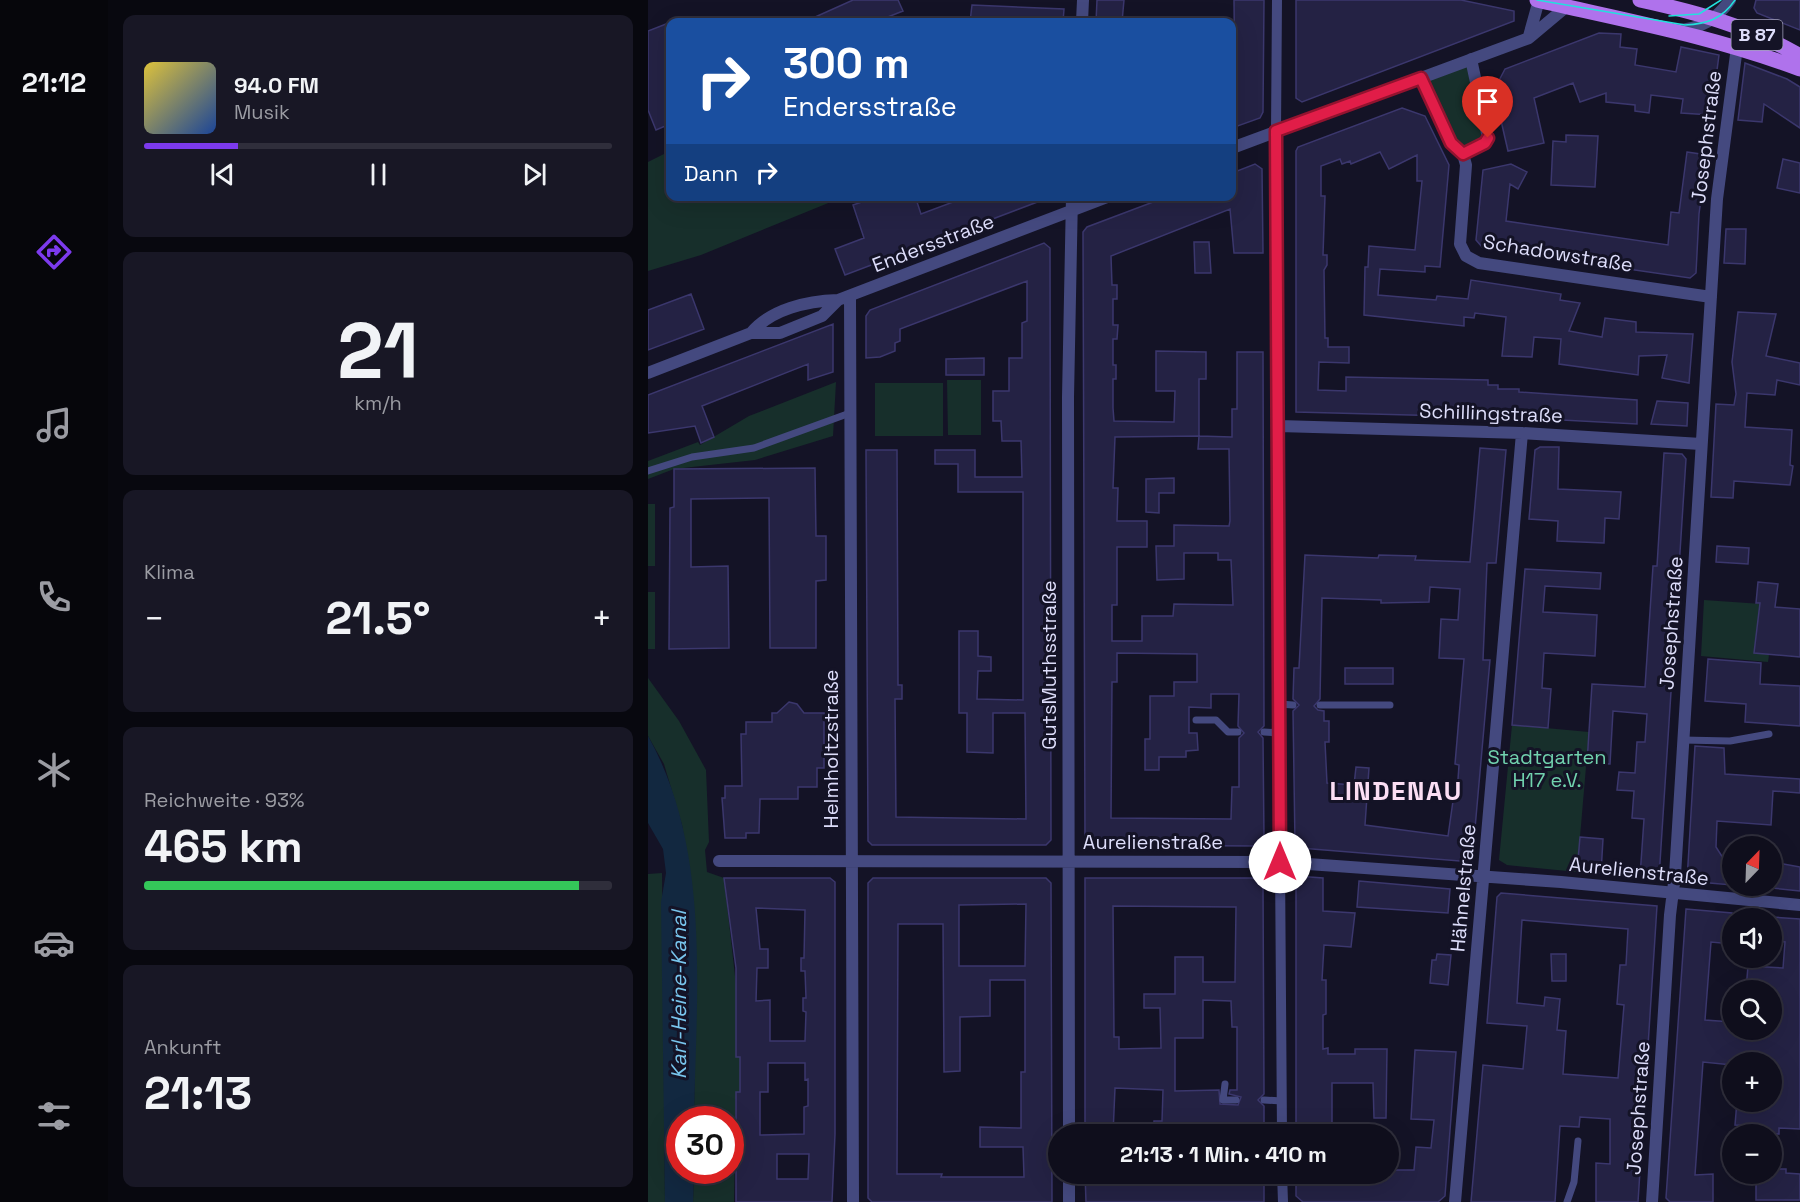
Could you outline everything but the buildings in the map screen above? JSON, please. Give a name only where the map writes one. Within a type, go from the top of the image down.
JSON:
[{"type":"main road","name":"B 87","points":[[1538,0],[1677,30],[1737,47],[1800,69]]},
{"type":"main road","name":"B 87","points":[[1640,0],[1713,19],[1770,40],[1800,56]]},
{"type":"street","points":[[1082,18],[1083,0]]},
{"type":"street","points":[[1277,0],[1282,1124]]},
{"type":"street","points":[[1529,38],[1538,0]]},
{"type":"street","points":[[1677,30],[1696,27],[1713,19],[1730,0]]},
{"type":"street","points":[[1236,146],[1529,38],[1566,7]]},
{"type":"street","name":"Josephstraße","points":[[1652,1202],[1718,189],[1737,47]]},
{"type":"street","points":[[1421,78],[1451,143],[1463,154],[1485,143],[1488,138],[1471,59]]},
{"type":"street","name":"Schadowstraße","points":[[1463,154],[1466,165],[1460,244],[1466,256],[1479,263],[1711,297]]},
{"type":"street","name":"GutsMuthsstraße","points":[[1069,1124],[1068,397],[1072,201]]},
{"type":"street","name":"Endersstraße","points":[[751,333],[763,319],[813,301],[838,300],[850,296],[1097,201]]},
{"type":"street","name":"Helmholtzstraße","points":[[850,296],[853,1202]]},
{"type":"street","name":"Endersstraße","points":[[648,373],[751,333],[780,333],[822,316],[838,300]]},
{"type":"street","name":"Schillingstraße","points":[[1279,426],[1522,433],[1701,444]]},
{"type":"street","name":"Hähnelstraße","points":[[1455,1202],[1522,433]]},
{"type":"street","name":"Aurelienstraße","points":[[719,861],[1280,862],[1484,876],[1800,905]]},
{"type":"street","points":[[1069,1184],[1069,1202]]},
{"type":"street","points":[[1282,1184],[1283,1202]]},
{"type":"lane","points":[[648,471],[692,457],[754,448],[850,413]]},
{"type":"lane","points":[[1280,704],[1293,705]]},
{"type":"lane","points":[[1320,705],[1390,705]]},
{"type":"lane","points":[[1196,720],[1216,720],[1228,732],[1238,732]]},
{"type":"lane","points":[[1264,732],[1280,733]]},
{"type":"lane","points":[[1683,740],[1730,741],[1769,734]]},
{"type":"lane","points":[[1225,1084],[1223,1100],[1236,1100]]},
{"type":"lane","points":[[1264,1100],[1282,1101]]},
{"type":"lane","points":[[1567,1202],[1574,1182],[1578,1141]]},
{"type":"green space","points":[[1471,59],[1489,133],[1463,154],[1421,78]]},
{"type":"green space","points":[[666,153],[666,201],[833,201],[701,255],[648,271],[648,162]]},
{"type":"green space","points":[[947,380],[981,380],[981,435],[948,435]]},
{"type":"green space","points":[[836,382],[833,436],[755,460],[674,469],[648,479],[648,461],[698,442],[700,445],[749,416]]},
{"type":"green space","points":[[875,383],[943,383],[943,436],[875,436]]},
{"type":"green space","points":[[648,504],[655,504],[655,566],[648,566]]},
{"type":"green space","points":[[648,592],[655,592],[655,649],[648,649]]},
{"type":"green space","points":[[1704,600],[1776,605],[1768,662],[1701,656]]},
{"type":"green space","name":"Karl-Heine-Kanal","points":[[648,678],[679,721],[706,770],[709,842],[705,850],[707,872],[724,878],[736,985],[736,1057],[743,1057],[742,1093],[736,1093],[736,1106],[694,1106],[696,938],[690,874],[682,825],[664,764],[648,736]]},
{"type":"green space","name":"Stadtgarten H17 e.V.","points":[[1512,725],[1589,732],[1577,872],[1507,865],[1499,860]]},
{"type":"green space","points":[[662,873],[665,1202],[648,1202],[648,874]]},
{"type":"green space","name":"Karl-Heine-Kanal","points":[[694,1184],[734,1184],[734,1202],[693,1202]]},
{"type":"water","points":[[648,736],[668,780],[682,826],[691,874],[696,923],[697,1022],[694,1106],[666,1106],[666,1184],[694,1184],[693,1202],[665,1202],[661,902],[666,873],[663,849],[648,823]]},
{"type":"tram line","points":[[1537,0],[1685,25],[1713,19],[1725,12],[1735,0]]},
{"type":"tram line","points":[[1669,16],[1699,14],[1721,0]]},
{"type":"district","name":"LINDENAU","points":[[1396,791]]},
{"type":"route","points":[[1280,862],[1276,131],[1421,78],[1451,143],[1463,154],[1485,143],[1488,138]]}]
